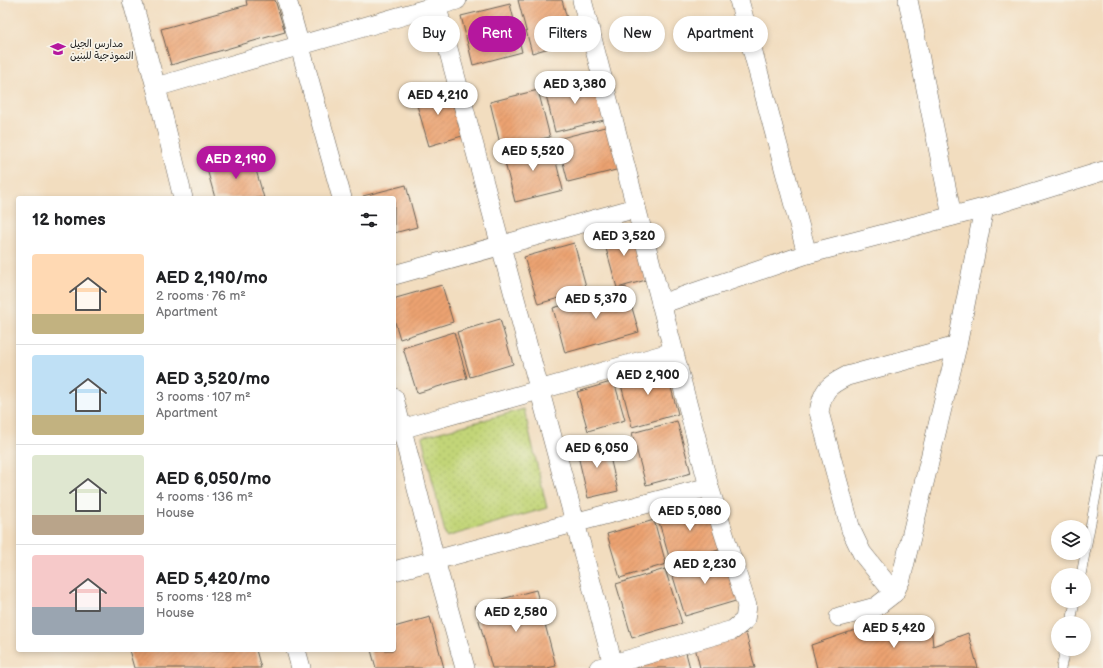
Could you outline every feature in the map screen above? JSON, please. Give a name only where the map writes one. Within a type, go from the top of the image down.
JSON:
[{"type":"street","points":[[132,0],[156,87],[183,196]]},
{"type":"street","points":[[287,0],[341,196]]},
{"type":"street","points":[[156,87],[300,46],[436,3],[457,0]]},
{"type":"street","points":[[436,3],[575,522],[609,667],[733,630],[745,620],[747,606],[709,486],[660,304],[582,0]]},
{"type":"street","points":[[739,0],[807,254]]},
{"type":"street","points":[[908,0],[952,216]]},
{"type":"street","points":[[660,304],[807,254],[984,208],[1103,171]]},
{"type":"street","points":[[396,274],[636,208]]},
{"type":"street","points":[[838,617],[876,607],[894,593],[900,579],[957,346],[984,208]]},
{"type":"street","points":[[894,593],[862,554],[851,530],[819,412],[822,398],[832,384],[847,376],[957,346]]},
{"type":"street","points":[[398,430],[673,352]]},
{"type":"street","points":[[396,414],[398,430],[465,668]]},
{"type":"street","points":[[396,570],[709,486]]},
{"type":"street","points":[[297,652],[301,668]]},
{"type":"lane","points":[[1082,568],[1103,459]]},
{"type":"lane","points":[[1061,668],[1064,656]]},
{"type":"green space","points":[[524,409],[547,508],[446,537],[422,437]]},
{"type":"building","points":[[246,0],[275,0],[285,32],[171,65],[161,29],[247,5]]},
{"type":"building","points":[[518,0],[562,0],[566,16],[534,16],[534,52],[535,52],[532,53],[526,30],[526,16],[522,16]]},
{"type":"building","points":[[510,4],[513,16],[468,16],[468,45],[461,16]]},
{"type":"building","points":[[470,52],[522,52],[473,65]]},
{"type":"building","points":[[595,79],[604,120],[555,132],[545,91]]},
{"type":"building","points":[[448,86],[462,136],[429,146],[414,95]]},
{"type":"building","points":[[538,90],[550,137],[501,148],[490,102]]},
{"type":"building","points":[[609,126],[620,169],[568,182],[557,139]]},
{"type":"building","points":[[551,142],[563,190],[515,202],[503,155]]},
{"type":"building","points":[[252,156],[263,196],[214,196],[207,169]]},
{"type":"building","points":[[406,185],[417,227],[396,232],[396,196],[363,196]]},
{"type":"building","points":[[632,226],[646,280],[617,288],[602,234]]},
{"type":"building","points":[[574,243],[587,290],[538,304],[524,257]]},
{"type":"building","points":[[442,285],[453,322],[400,339],[396,326],[396,298]]},
{"type":"building","points":[[626,287],[639,332],[565,353],[553,308]]},
{"type":"building","points":[[500,319],[513,364],[470,377],[457,332]]},
{"type":"building","points":[[454,332],[467,378],[417,393],[403,348]]},
{"type":"building","points":[[665,365],[678,414],[632,427],[619,377]]},
{"type":"building","points":[[614,381],[625,420],[588,431],[577,392]]},
{"type":"building","points":[[677,421],[691,473],[646,485],[632,433]]},
{"type":"building","points":[[606,440],[618,491],[588,498],[576,447]]},
{"type":"building","points":[[708,500],[722,549],[671,564],[657,515]]},
{"type":"building","points":[[654,520],[666,564],[620,578],[607,534]]},
{"type":"building","points":[[725,553],[739,600],[685,616],[671,570]]},
{"type":"building","points":[[665,569],[682,623],[632,638],[616,584]]},
{"type":"building","points":[[536,590],[556,666],[547,668],[492,668],[475,606]]},
{"type":"building","points":[[430,617],[444,668],[376,668],[372,652],[396,652],[396,626]]},
{"type":"building","points":[[873,624],[931,625],[933,646],[968,633],[978,668],[817,668],[811,645]]},
{"type":"building","points":[[746,633],[755,668],[700,668],[695,647]]},
{"type":"building","points":[[685,649],[690,668],[634,668],[633,663]]},
{"type":"building","points":[[130,652],[257,652],[261,668],[134,668]]},
{"type":"place","name":"مدارس الجيل النموذجية للبنين","points":[[58,49]]}]
